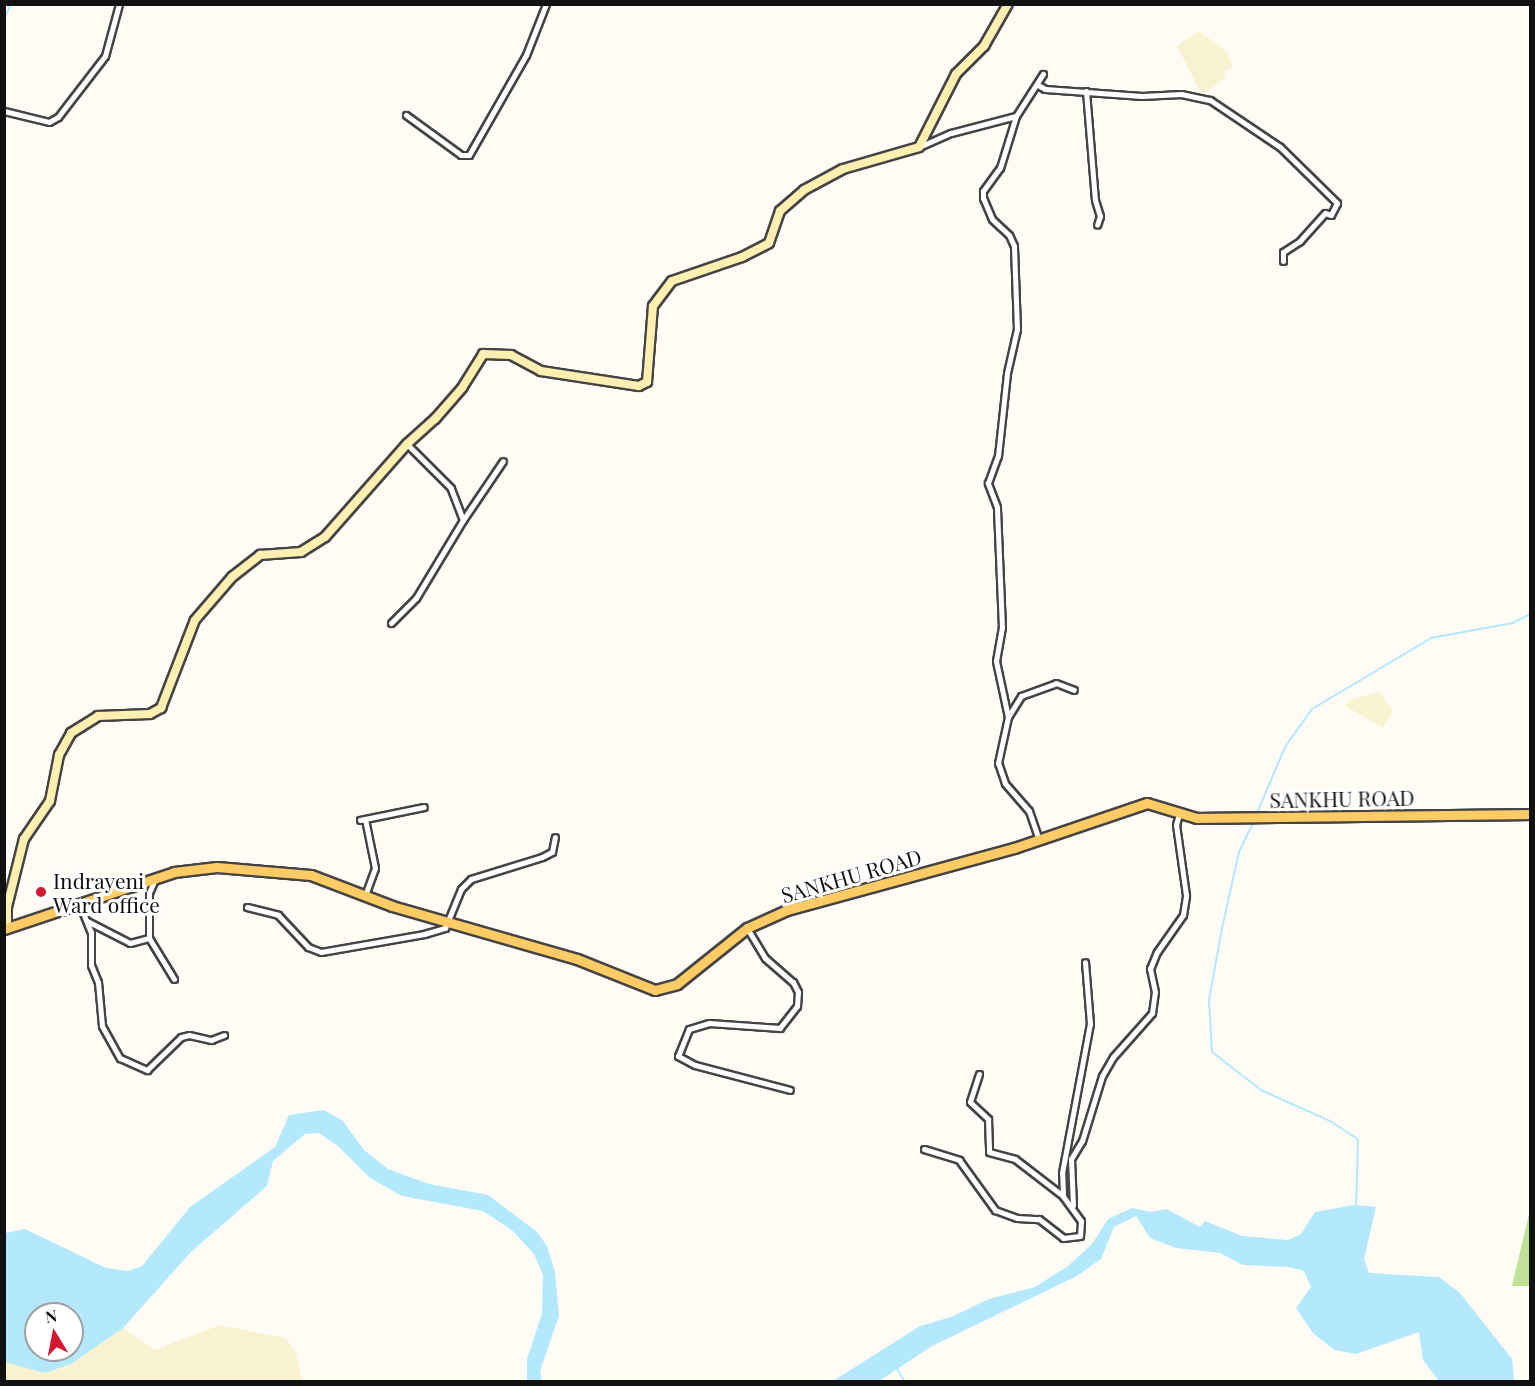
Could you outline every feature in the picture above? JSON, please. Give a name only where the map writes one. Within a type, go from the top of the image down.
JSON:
[{"type":"main road","name":"SANKHU ROAD","points":[[6,928],[156,876],[217,867],[311,875],[365,895],[588,963],[655,990],[677,984],[747,928],[805,903],[1039,840],[1147,803],[1197,818],[1530,814]]},
{"type":"street","points":[[4,111],[48,122],[58,117],[105,56],[120,4]]},
{"type":"street","points":[[406,115],[461,155],[469,155],[526,55],[546,4]]},
{"type":"street","points":[[919,147],[956,74],[984,46],[1008,4]]},
{"type":"street","points":[[1008,717],[996,662],[1002,628],[997,507],[987,483],[998,456],[1007,373],[1017,337],[1014,246],[1009,235],[992,219],[983,198],[984,191],[1000,168],[1016,116],[1043,75]]},
{"type":"street","points":[[1038,85],[1045,89],[1086,92],[1181,94],[1210,100],[1280,147],[1337,203],[1331,215],[1325,213],[1300,241],[1283,252],[1282,261]]},
{"type":"street","points":[[1086,92],[1095,200],[1100,216],[1097,225]]},
{"type":"street","points":[[6,928],[7,908],[24,839],[50,801],[59,755],[71,733],[99,716],[150,714],[161,708],[195,620],[232,577],[260,555],[301,552],[325,537],[407,444],[435,419],[488,352],[511,355],[541,371],[639,386],[647,382],[653,306],[672,281],[742,257],[769,243],[780,211],[804,190],[843,169],[919,147],[951,133],[1016,116]]},
{"type":"street","points":[[407,444],[452,488],[463,520]]},
{"type":"street","points":[[391,623],[416,598],[502,461]]},
{"type":"street","points":[[1039,840],[1029,811],[999,771],[998,755],[1008,717],[1022,696],[1056,683],[1074,690]]},
{"type":"street","points":[[365,895],[375,868],[362,819],[424,807]]},
{"type":"street","points":[[924,1149],[959,1160],[995,1210],[1017,1218],[1040,1220],[1063,1238],[1073,1239],[1082,1232],[1073,1205],[1071,1159],[1086,1131],[1102,1076],[1113,1057],[1152,1013],[1155,992],[1150,969],[1157,952],[1183,915],[1186,895],[1176,825],[1179,814]]},
{"type":"street","points":[[247,907],[278,915],[308,947],[321,952],[424,934],[445,928],[461,889],[471,879],[552,852],[555,837]]},
{"type":"street","points":[[156,876],[149,893],[149,938],[174,980]]},
{"type":"street","points":[[79,902],[87,921],[102,1026],[114,1041],[120,1058],[147,1070],[181,1037],[189,1035],[211,1040],[224,1035]]},
{"type":"street","points":[[87,921],[130,943],[149,938]]},
{"type":"street","points":[[747,928],[765,958],[793,982],[798,992],[797,1006],[780,1028],[709,1023],[689,1029],[678,1056],[695,1065],[790,1090]]},
{"type":"street","points":[[1063,1196],[1062,1156],[1073,1125],[1090,1024],[1085,962]]},
{"type":"street","points":[[979,1074],[970,1102],[988,1119],[989,1152],[1015,1159],[1073,1205]]},
{"type":"shaded area","points":[[1199,31],[1227,52],[1233,67],[1223,73],[1226,77],[1202,95],[1177,46]]},
{"type":"shaded area","points":[[1379,692],[1393,711],[1383,728],[1345,706],[1350,700]]},
{"type":"shaded area","points":[[220,1325],[285,1338],[295,1350],[302,1381],[5,1382],[5,1362],[45,1373],[74,1362],[84,1362],[84,1355],[123,1328],[155,1350]]},
{"type":"green space","points":[[1530,1210],[1530,1286],[1512,1286]]},
{"type":"water","points":[[324,1110],[343,1121],[364,1150],[388,1169],[429,1184],[488,1195],[537,1232],[547,1246],[555,1272],[559,1316],[540,1371],[542,1381],[527,1381],[527,1359],[542,1313],[543,1275],[534,1254],[513,1231],[483,1211],[402,1196],[370,1178],[339,1147],[319,1133],[305,1134],[273,1161],[267,1186],[191,1252],[123,1328],[84,1355],[84,1302],[24,1302],[24,1362],[74,1362],[45,1373],[5,1362],[5,1233],[25,1229],[106,1268],[128,1271],[142,1266],[190,1207],[275,1147],[289,1115]]},
{"type":"water","points":[[1354,1205],[1376,1207],[1364,1259],[1369,1273],[1439,1277],[1460,1293],[1512,1359],[1514,1381],[1439,1381],[1423,1360],[1419,1332],[1356,1354],[1334,1350],[1313,1333],[1296,1308],[1311,1287],[1304,1271],[1289,1267],[1243,1265],[1220,1253],[1176,1248],[1150,1238],[1136,1216],[1114,1227],[1101,1259],[1077,1276],[932,1346],[879,1381],[833,1381],[920,1326],[951,1317],[989,1299],[1035,1287],[1068,1266],[1092,1244],[1108,1219],[1132,1208],[1151,1212],[1167,1209],[1200,1227],[1205,1221],[1242,1236],[1288,1240],[1301,1234],[1315,1212]]},
{"type":"waterway","points":[[4,19],[11,4]]},
{"type":"waterway","points":[[1257,813],[1285,747],[1312,709],[1431,638],[1513,623],[1530,614]]},
{"type":"waterway","points":[[1254,821],[1239,852],[1222,928],[1209,1000],[1212,1052],[1261,1090],[1330,1121],[1358,1139],[1356,1209]]},
{"type":"waterway","points":[[897,1369],[905,1382]]},
{"type":"place","name":"Indrayeni Ward office","points":[[41,892]]}]
